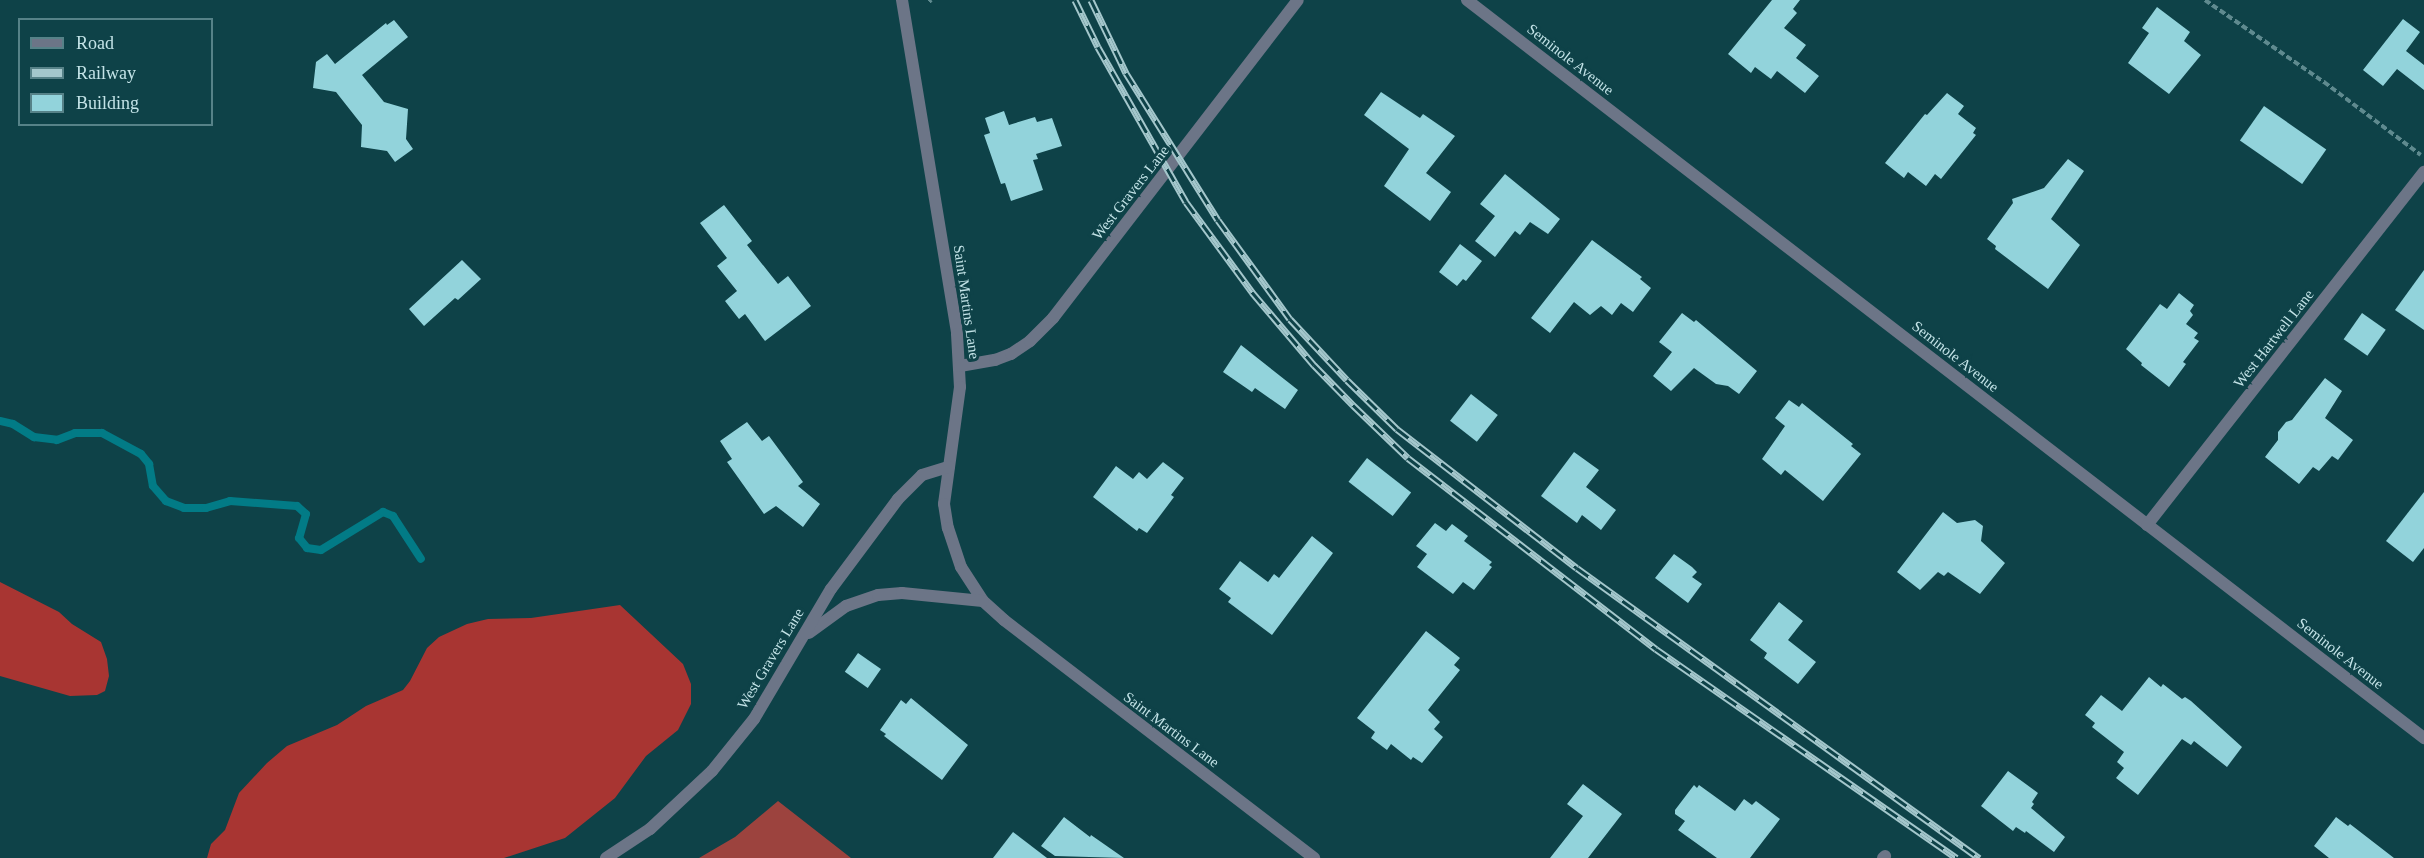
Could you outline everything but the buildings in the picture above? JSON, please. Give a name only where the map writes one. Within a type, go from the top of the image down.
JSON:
[{"type":"street","name":"Saint Martins Lane","points":[[902,0],[954,308],[960,366],[958,410],[944,504],[948,528],[961,567],[983,601],[1004,620],[1314,858]]},
{"type":"street","name":"West Gravers Lane","points":[[960,366],[995,360],[1011,354],[1030,341],[1053,318],[1298,0]]},
{"type":"street","name":"Seminole Avenue","points":[[1467,0],[2424,738]]},
{"type":"street","name":"West Hartwell Lane","points":[[2147,525],[2424,172]]},
{"type":"street","name":"West Gravers Lane","points":[[606,858],[650,829],[712,771],[754,719],[831,589],[898,499],[922,475],[949,467]]},
{"type":"street","points":[[803,637],[846,606],[878,596],[902,593],[983,601]]},
{"type":"path","points":[[2205,0],[2324,81],[2424,158]]},
{"type":"shaded area","points":[[0,582],[59,612],[72,624],[101,642],[107,659],[109,676],[105,691],[97,695],[70,696],[0,676]]},
{"type":"shaded area","points":[[620,605],[683,664],[691,684],[691,704],[678,730],[646,756],[615,798],[565,838],[504,858],[207,858],[211,844],[225,830],[239,793],[267,763],[287,746],[337,725],[366,706],[403,690],[427,648],[439,637],[467,624],[488,619],[531,618]]},
{"type":"shaded area","points":[[778,801],[851,858],[699,858],[735,837]]},
{"type":"waterway","points":[[0,421],[13,424],[34,437],[57,440],[75,433],[102,433],[141,454],[149,464],[153,486],[166,501],[184,508],[206,508],[230,501],[297,506],[306,514],[299,538],[307,548],[321,550],[383,512],[393,516],[421,559]]},
{"type":"railway","points":[[1075,0],[1098,47],[1186,202],[1252,292],[1314,365],[1353,405],[1408,458],[1656,649],[1957,858]]},
{"type":"railway","points":[[1091,0],[1126,73],[1218,220],[1290,319],[1397,429],[1577,568],[1979,858]]}]
